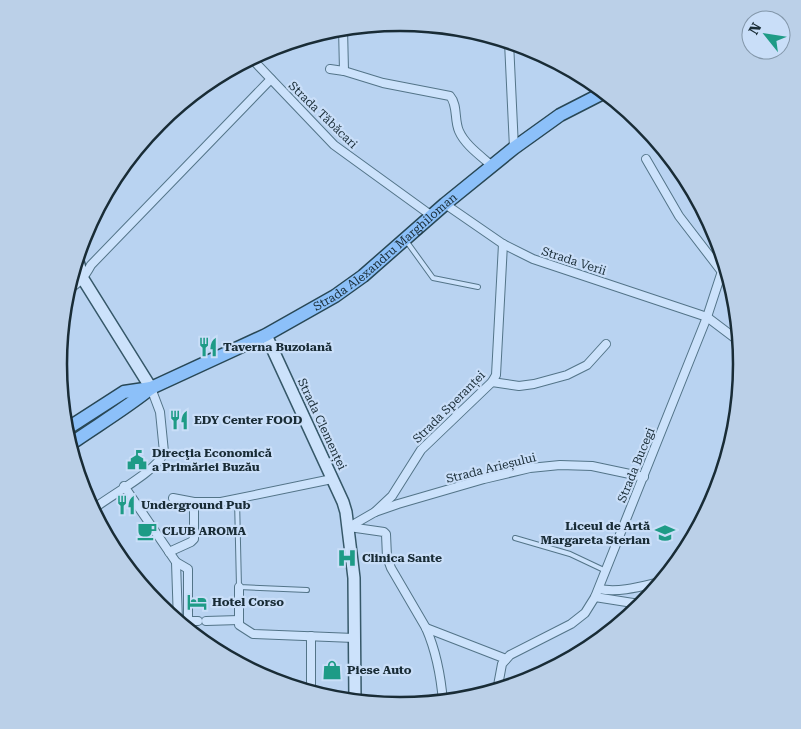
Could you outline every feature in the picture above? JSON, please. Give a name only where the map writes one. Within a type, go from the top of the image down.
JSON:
[{"type":"main road","name":"Strada Alexandru Marghiloman","points":[[151,388],[266,335],[335,296],[363,276],[514,148],[560,115],[598,96]]},
{"type":"main road","points":[[73,425],[124,392],[151,388]]},
{"type":"main road","points":[[76,440],[132,404],[151,388]]},
{"type":"street","points":[[343,37],[344,71]]},
{"type":"street","points":[[508,49],[514,148]]},
{"type":"street","name":"Strada Tăbăcari","points":[[257,64],[334,146],[432,216]]},
{"type":"street","points":[[330,69],[344,71],[383,84],[450,96],[454,102],[459,131],[467,142],[492,166]]},
{"type":"street","points":[[78,283],[91,265],[271,79]]},
{"type":"street","points":[[646,159],[679,216],[719,268]]},
{"type":"street","name":"Strada Verii","points":[[446,204],[503,244],[533,259],[707,316]]},
{"type":"street","name":"Strada Speranței","points":[[375,512],[392,496],[421,450],[496,376],[503,244]]},
{"type":"street","points":[[81,271],[83,278],[151,388],[160,412],[164,452],[155,466],[99,505]]},
{"type":"street","name":"Strada Bucegi","points":[[506,659],[516,651],[571,624],[585,614],[595,597],[707,316],[721,275]]},
{"type":"street","points":[[707,316],[732,336]]},
{"type":"street","name":"Strada Clemenței","points":[[266,335],[343,502],[349,527],[354,578],[355,695]]},
{"type":"street","points":[[492,382],[519,386],[567,375],[587,365],[606,344]]},
{"type":"street","name":"Strada Arieșului","points":[[349,527],[375,512],[484,479],[537,468],[560,465],[592,466],[644,477]]},
{"type":"street","points":[[173,498],[194,502],[221,502],[332,480]]},
{"type":"street","points":[[124,486],[176,562],[188,569],[188,621]]},
{"type":"street","points":[[169,552],[193,541],[194,502]]},
{"type":"street","points":[[349,527],[384,532],[386,534],[387,557],[390,568],[426,628],[436,657],[442,695]]},
{"type":"street","points":[[176,562],[178,612]]},
{"type":"street","points":[[599,589],[608,591],[624,590],[652,583]]},
{"type":"street","points":[[239,587],[239,622]]},
{"type":"street","points":[[595,597],[633,603]]},
{"type":"street","points":[[188,621],[239,622],[253,634],[354,638]]},
{"type":"street","points":[[426,628],[506,659],[500,671],[499,683]]},
{"type":"street","points":[[311,636],[311,685]]},
{"type":"lane","points":[[405,240],[433,278],[478,287]]},
{"type":"lane","points":[[237,499],[239,587],[307,590]]},
{"type":"lane","points":[[515,538],[570,554],[606,571]]},
{"type":"place","name":"Taverna Buzoiană","points":[[208,347]]},
{"type":"place","name":"EDY Center FOOD","points":[[179,420]]},
{"type":"place","name":"Direcţia Economică a Primăriei Buzău","points":[[137,460]]},
{"type":"place","name":"Underground Pub","points":[[126,505]]},
{"type":"place","name":"CLUB AROMA","points":[[147,531]]},
{"type":"place","name":"Liceul de Artă Margareta Sterian","points":[[665,533]]},
{"type":"place","name":"Clinica Sante","points":[[347,558]]},
{"type":"place","name":"Hotel Corso","points":[[197,602]]},
{"type":"place","name":"Piese Auto","points":[[332,670]]}]
